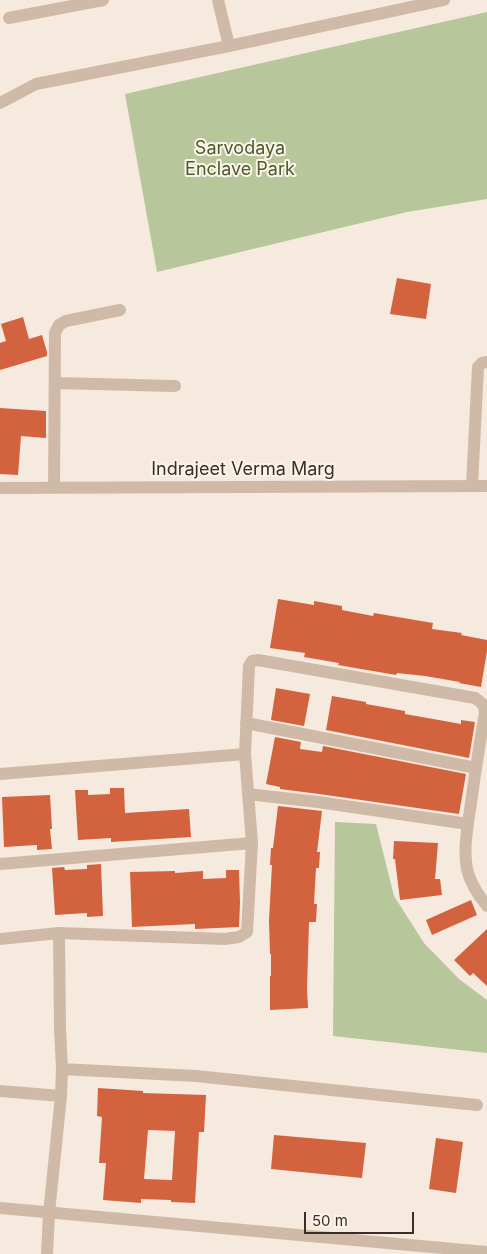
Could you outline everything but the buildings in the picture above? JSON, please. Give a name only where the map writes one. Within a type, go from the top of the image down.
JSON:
[{"type":"street","points":[[9,18],[103,0]]},
{"type":"street","points":[[218,0],[229,46]]},
{"type":"street","points":[[0,103],[36,84],[229,46],[438,1]]},
{"type":"street","points":[[54,488],[55,333],[60,325],[66,321],[120,310]]},
{"type":"street","points":[[472,486],[478,367],[482,363],[487,362]]},
{"type":"street","points":[[55,383],[175,386]]},
{"type":"street","name":"Indrajeet Verma Marg","points":[[0,488],[487,486]]},
{"type":"street","points":[[0,939],[59,933],[224,939],[239,937],[246,932],[252,843],[245,754],[246,723],[249,666],[252,661],[258,660],[475,698],[483,704],[486,712],[468,824],[466,854],[467,869],[471,882],[487,906]]},
{"type":"street","points":[[246,723],[476,768]]},
{"type":"street","points":[[0,774],[245,754]]},
{"type":"street","points":[[248,794],[318,802],[468,824]]},
{"type":"street","points":[[0,864],[252,843]]},
{"type":"street","points":[[47,1254],[49,1213],[61,1096],[59,933]]},
{"type":"street","points":[[62,1069],[196,1076],[477,1106]]},
{"type":"street","points":[[0,1091],[61,1096]]},
{"type":"street","points":[[0,1208],[487,1252]]},
{"type":"green space","name":"Sarvodaya Enclave Park","points":[[487,12],[487,199],[407,212],[157,272],[125,94]]},
{"type":"green space","points":[[335,822],[376,824],[394,896],[424,943],[459,979],[487,1000],[487,1053],[333,1036]]}]
